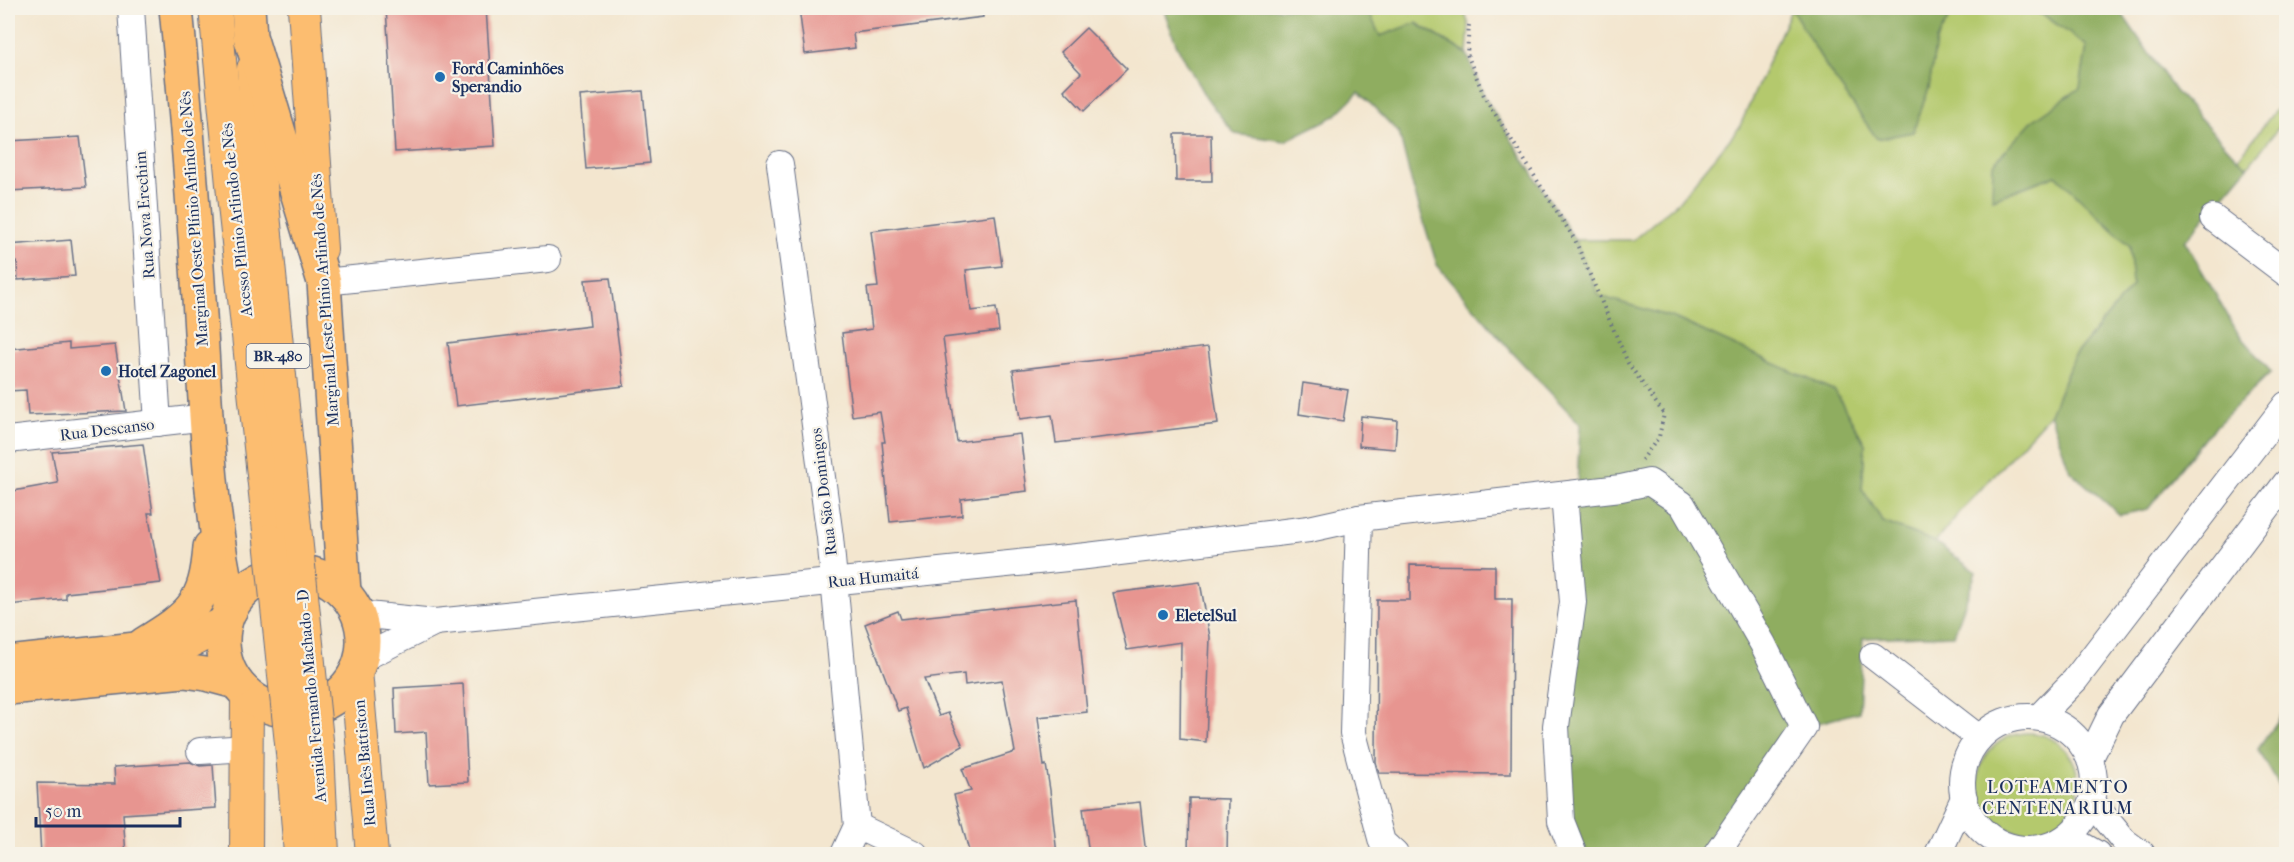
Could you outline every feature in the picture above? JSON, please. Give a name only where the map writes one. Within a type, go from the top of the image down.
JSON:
[{"type":"highway","name":"Marginal Oeste Plínio Arlindo de Nês","points":[[176,8],[192,179],[215,513],[228,616]]},
{"type":"highway","points":[[249,22],[324,282]]},
{"type":"highway","name":"Marginal Leste Plínio Arlindo de Nês","points":[[324,282],[351,604]]},
{"type":"highway","points":[[136,649],[177,623],[194,608],[209,568],[215,513]]},
{"type":"highway","points":[[8,688],[184,671],[206,674],[241,688],[259,702],[273,708],[304,711],[335,697],[349,683],[358,665],[362,631],[351,604],[320,577],[292,572],[278,573],[251,585],[239,596],[228,616],[224,654],[241,688]]},
{"type":"highway","points":[[8,663],[179,646],[228,616]]},
{"type":"main road","name":"Acesso Plínio Arlindo de Nês","points":[[215,8],[234,205],[283,539]]},
{"type":"main road","name":"Marginal Leste Plínio Arlindo de Nês","points":[[304,8],[324,282]]},
{"type":"main road","name":"Acesso Plínio Arlindo de Nês","points":[[249,22],[283,539]]},
{"type":"main road","name":"Avenida Fernando Machado - D","points":[[283,539],[305,752],[323,855]]},
{"type":"main road","name":"Rua Inês Battiston","points":[[358,665],[372,855]]},
{"type":"main road","points":[[241,688],[248,747],[246,855]]},
{"type":"main road","name":"Avenida Fernando Machado - D","points":[[300,855],[305,752]]},
{"type":"street","name":"Rua Nova Erechim","points":[[131,8],[158,423]]},
{"type":"street","name":"Rua São Domingos","points":[[780,164],[830,537],[856,826],[844,855]]},
{"type":"street","points":[[2213,218],[2286,273]]},
{"type":"street","points":[[324,282],[548,259]]},
{"type":"street","points":[[2039,717],[2074,680],[2286,405]]},
{"type":"street","name":"Rua Descanso","points":[[8,440],[207,417]]},
{"type":"street","name":"Rua Humaitá","points":[[351,604],[435,622],[1087,556],[1310,529],[1359,518],[1621,488],[1649,482],[1682,504],[1763,644],[1804,727],[1716,855]]},
{"type":"street","points":[[2090,758],[2111,715],[2286,483]]},
{"type":"street","points":[[1564,495],[1573,602],[1556,726],[1561,821],[1575,855]]},
{"type":"street","points":[[1359,518],[1353,733],[1382,842],[1395,855]]},
{"type":"street","name":"Rua Humaitá","points":[[358,665],[435,622]]},
{"type":"street","points":[[1873,656],[1979,738]]},
{"type":"street","points":[[2017,717],[2039,717],[2061,725],[2078,739],[2090,758],[2095,780],[2092,802],[2083,822],[2067,837],[2048,846],[2021,852],[1987,835],[1972,818],[1964,798],[1962,777],[1967,756],[1979,738],[1996,725],[2017,717]]},
{"type":"street","points":[[200,751],[248,747]]},
{"type":"street","points":[[1938,855],[1964,798]]},
{"type":"street","points":[[2092,802],[2124,841],[2142,855]]},
{"type":"street","points":[[856,826],[915,855]]},
{"type":"street","points":[[2067,837],[2097,855]]},
{"type":"path","points":[[1469,25],[1467,54],[1485,98],[1575,240],[1628,363],[1664,414],[1659,437],[1621,488]]},
{"type":"green space","points":[[1163,8],[1367,8],[1380,36],[1416,23],[1467,54],[1485,98],[1575,240],[1599,296],[1674,318],[1835,391],[1865,444],[1862,489],[1883,522],[1935,542],[1976,572],[1954,635],[1863,638],[1859,712],[1804,727],[1716,854],[1574,854],[1561,821],[1580,424],[1511,351],[1437,265],[1399,133],[1359,92],[1335,116],[1285,141],[1235,134],[1206,98],[1177,46]]},
{"type":"green space","points":[[1367,8],[1463,8],[1469,25],[1467,54],[1417,23],[1380,37]]},
{"type":"green space","points":[[1791,8],[1955,8],[1936,40],[1929,88],[1913,132],[1877,139],[1828,69]]},
{"type":"green space","points":[[1792,8],[1828,69],[1929,88],[1936,40],[1955,8],[2026,8],[2045,16],[2087,46],[2080,89],[2031,122],[1993,199],[2056,175],[2130,246],[2132,286],[2074,356],[2050,414],[1935,542],[1883,522],[1862,489],[1865,444],[1835,391],[1674,318],[1599,296],[1575,240],[1633,240],[1678,202],[1739,128]]},
{"type":"green space","points":[[2026,8],[2118,8],[2175,91],[2248,167],[2185,241],[2239,335],[2271,372],[2207,435],[2148,509],[2120,515],[2070,471],[2050,414],[2074,356],[2132,286],[2130,246],[2056,175],[1992,199],[1993,164],[2031,122],[2080,88],[2087,46],[2045,16]]},
{"type":"green space","points":[[2286,96],[2286,118],[2248,167],[2238,159]]},
{"type":"green space","points":[[2286,709],[2286,798],[2258,749]]},
{"type":"green space","points":[[2028,733],[2047,736],[2064,747],[2075,764],[2078,783],[2075,802],[2064,819],[2047,830],[2028,833],[2009,830],[1992,819],[1981,802],[1978,783],[1981,764],[1992,747],[2009,736]]},
{"type":"building","name":"Ford Caminhões Sperandio","points":[[386,8],[486,8],[495,146],[395,152]]},
{"type":"building","points":[[799,8],[982,8],[983,17],[853,33],[855,48],[805,54]]},
{"type":"building","points":[[1086,28],[1127,69],[1084,111],[1064,90],[1081,73],[1061,52]]},
{"type":"building","points":[[643,91],[650,163],[586,169],[580,96]]},
{"type":"building","points":[[1175,134],[1211,134],[1212,181],[1176,181]]},
{"type":"building","points":[[80,137],[86,187],[8,191],[8,141]]},
{"type":"building","points":[[995,215],[1002,266],[966,270],[971,311],[996,308],[999,331],[943,338],[957,442],[1020,434],[1027,491],[961,499],[962,515],[890,522],[882,442],[885,442],[880,412],[852,416],[842,333],[872,329],[867,288],[878,287],[871,231]]},
{"type":"building","points":[[71,240],[75,276],[18,280],[17,262],[8,263],[8,245]]},
{"type":"building","points":[[610,278],[624,386],[456,406],[448,343],[590,326],[585,280]]},
{"type":"building","points":[[69,343],[69,349],[115,345],[126,411],[28,415],[26,390],[8,391],[8,349]]},
{"type":"building","points":[[1208,347],[1218,424],[1056,443],[1052,415],[1020,419],[1013,370]]},
{"type":"building","points":[[1303,383],[1348,390],[1343,421],[1299,414]]},
{"type":"building","points":[[1361,416],[1397,420],[1395,449],[1359,446]]},
{"type":"building","points":[[143,444],[153,513],[148,513],[161,583],[66,593],[66,599],[8,605],[8,492],[58,483],[52,452]]},
{"type":"building","points":[[1410,565],[1495,566],[1495,599],[1512,599],[1511,774],[1379,773],[1376,762],[1377,600],[1410,600]]},
{"type":"building","name":"EletelSul","points":[[1200,582],[1210,637],[1206,742],[1180,739],[1181,642],[1127,650],[1113,593]]},
{"type":"building","points":[[1076,600],[1087,712],[1038,717],[1044,766],[1046,765],[1050,790],[1057,855],[970,855],[954,795],[971,791],[962,769],[1015,752],[1002,680],[965,685],[964,674],[924,679],[939,716],[948,713],[963,746],[924,768],[906,708],[898,711],[865,624],[898,611],[901,619]]},
{"type":"building","points":[[463,684],[468,782],[429,784],[426,732],[396,734],[394,688]]},
{"type":"building","points":[[190,762],[200,766],[213,765],[216,808],[123,814],[126,855],[41,855],[37,783],[115,784],[114,767]]},
{"type":"building","points":[[1189,798],[1228,799],[1227,855],[1188,855]]},
{"type":"building","points":[[1140,802],[1146,855],[1089,855],[1083,808]]},
{"type":"place","name":"Ford Caminhões Sperandio","points":[[440,77]]},
{"type":"place","name":"Hotel Zagonel","points":[[106,371]]},
{"type":"place","name":"EletelSul","points":[[1163,615]]},
{"type":"district","name":"LOTEAMENTO CENTENARIUM","points":[[2058,797]]}]
